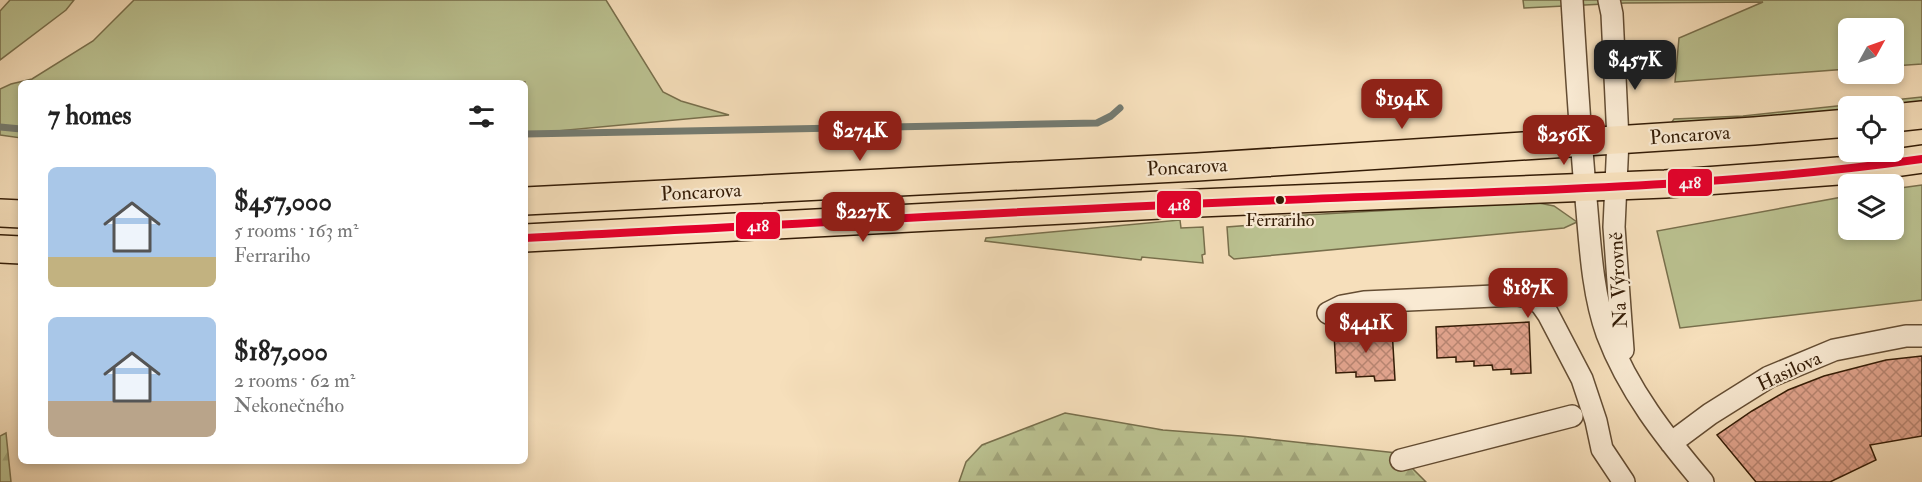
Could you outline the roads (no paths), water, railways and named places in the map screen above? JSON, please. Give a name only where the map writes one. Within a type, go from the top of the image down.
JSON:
[{"type":"main road","points":[[1904,116],[1922,114]]},
{"type":"main road","name":"Poncarova","points":[[528,201],[1197,167],[1838,124]]},
{"type":"main road","name":"Poncarova","points":[[528,238],[1758,178],[1838,171],[1922,159]]},
{"type":"main road","points":[[0,213],[18,214]]},
{"type":"main road","points":[[0,249],[18,250]]},
{"type":"street","points":[[1572,0],[1581,142]]},
{"type":"street","points":[[1609,0],[1612,14],[1618,140],[1617,185]]},
{"type":"street","name":"Na Výrovně","points":[[1581,142],[1590,242],[1607,334],[1640,400],[1703,482]]},
{"type":"street","name":"Na Výrovně","points":[[1617,185],[1615,236],[1621,338],[1627,374]]},
{"type":"street","points":[[1328,313],[1342,306],[1364,302],[1516,295],[1529,297],[1541,304],[1548,314],[1582,379],[1596,421],[1602,449],[1624,482]]},
{"type":"street","name":"Hasilova","points":[[1671,443],[1710,414],[1769,377],[1834,350],[1906,336],[1922,336]]},
{"type":"street","points":[[1401,460],[1572,416]]},
{"type":"waterway","points":[[528,134],[1097,123],[1120,108]]},
{"type":"waterway","points":[[0,127],[18,129]]},
{"type":"place","name":"Ferrariho","points":[[1280,200]]}]
